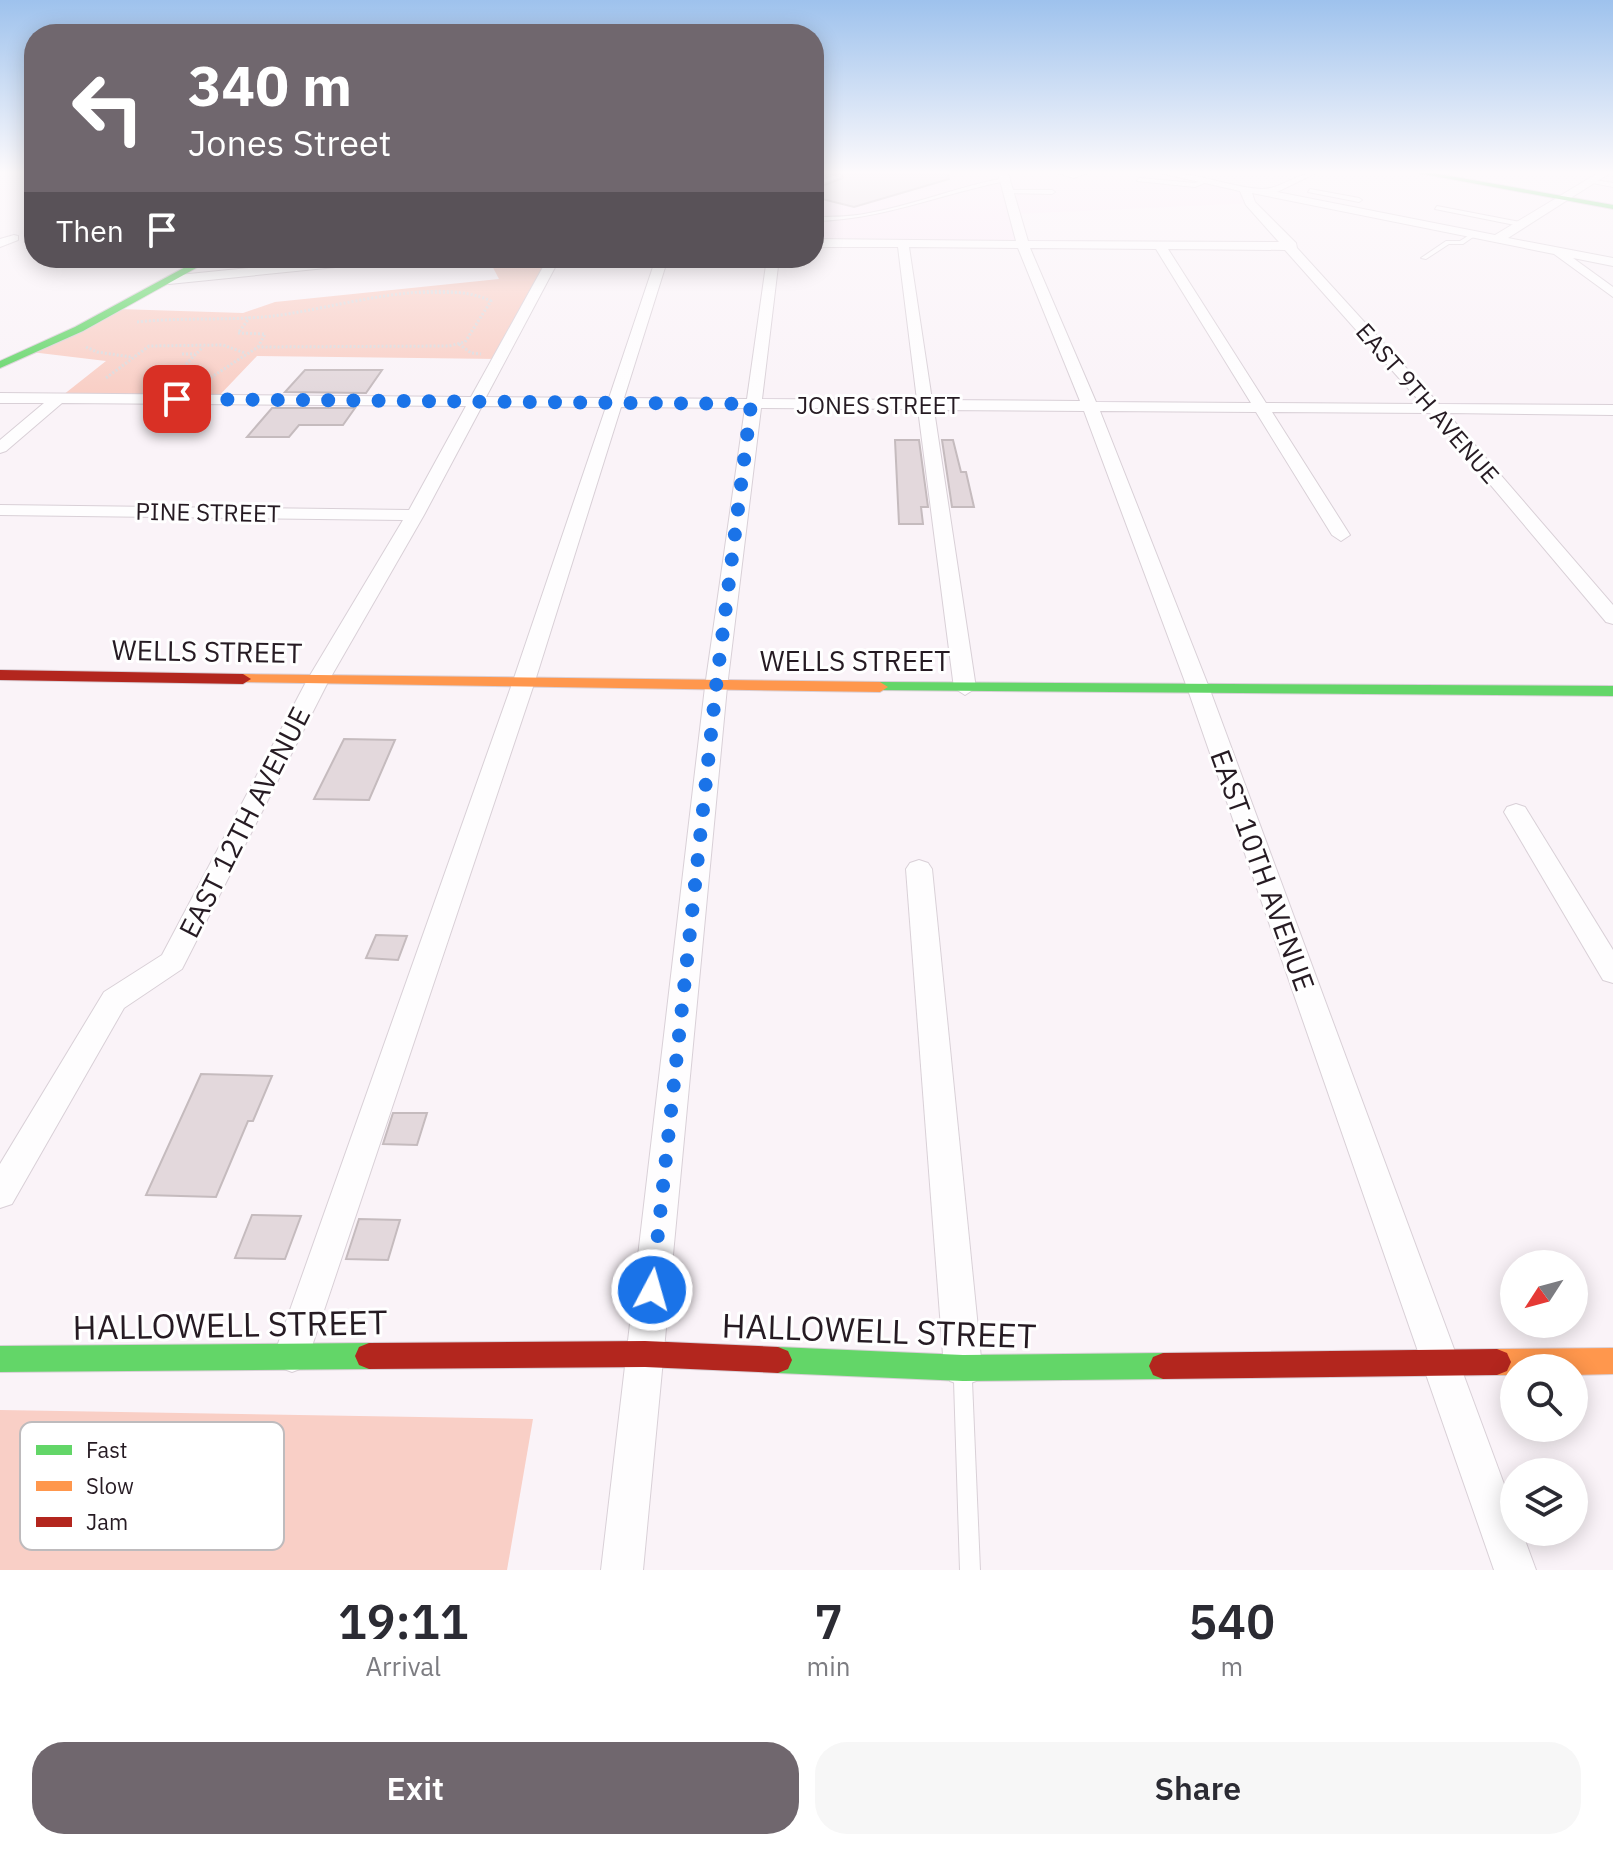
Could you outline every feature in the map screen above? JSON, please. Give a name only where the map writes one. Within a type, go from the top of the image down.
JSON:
[{"type":"street","points":[[903,246],[923,405],[965,688]]},
{"type":"street","name":"EAST 10TH AVENUE","points":[[1024,246],[1090,406],[1199,690],[1515,1570]]},
{"type":"street","points":[[1161,246],[1341,535]]},
{"type":"street","name":"EAST 9TH AVENUE","points":[[1292,246],[1613,618]]},
{"type":"street","points":[[1535,246],[1613,262]]},
{"type":"street","points":[[1554,250],[1613,293]]},
{"type":"street","points":[[0,365],[79,329],[191,268]]},
{"type":"street","points":[[169,280],[264,268]]},
{"type":"street","name":"EAST 12TH AVENUE","points":[[0,1194],[114,1000],[172,962],[317,682],[415,515],[549,268]]},
{"type":"street","points":[[292,1355],[524,681],[659,268]]},
{"type":"street","points":[[622,1570],[716,687],[751,404],[771,268]]},
{"type":"street","name":"JONES STREET","points":[[0,398],[1434,408],[1611,412]]},
{"type":"street","points":[[0,448],[58,399]]},
{"type":"street","name":"PINE STREET","points":[[0,510],[415,515]]},
{"type":"street","name":"WELLS STREET","points":[[0,675],[317,682],[524,681],[716,687],[1613,691]]},
{"type":"street","points":[[1516,812],[1613,973]]},
{"type":"street","points":[[919,869],[963,1368]]},
{"type":"street","name":"HALLOWELL STREET","points":[[0,1359],[645,1354],[963,1368],[1613,1361]]},
{"type":"lane","points":[[1424,258],[1442,246]]},
{"type":"lane","points":[[963,1368],[970,1570]]},
{"type":"path","points":[[126,323],[170,317],[250,317],[419,294],[462,292],[484,295],[491,301],[469,339],[459,344],[258,347],[245,353],[223,372],[204,380]]},
{"type":"path","points":[[250,317],[238,333],[265,334],[258,347]]},
{"type":"path","points":[[88,341],[84,345],[90,350],[131,357]]},
{"type":"path","points":[[76,399],[149,346],[218,346],[245,353]]},
{"type":"path","points":[[183,367],[204,346]]},
{"type":"path","points":[[182,354],[218,346]]},
{"type":"path","points":[[108,377],[121,377]]},
{"type":"shaded area","points":[[493,268],[549,268],[499,359],[257,356],[215,400],[58,399],[106,361],[31,352],[118,309],[243,313],[275,302],[499,279]]},
{"type":"shaded area","points":[[0,1410],[533,1419],[507,1570],[0,1570]]},
{"type":"building","points":[[305,370],[382,370],[366,393],[285,392]]},
{"type":"building","points":[[272,408],[355,408],[343,425],[299,425],[289,437],[247,437]]},
{"type":"building","points":[[895,440],[919,440],[928,507],[921,507],[923,524],[899,524]]},
{"type":"building","points":[[942,440],[953,440],[961,472],[966,472],[974,507],[952,507]]},
{"type":"building","points":[[344,739],[395,740],[369,800],[314,799]]},
{"type":"building","points":[[376,935],[407,936],[398,960],[366,958]]},
{"type":"building","points":[[201,1074],[272,1076],[253,1121],[248,1121],[216,1197],[146,1195]]},
{"type":"building","points":[[393,1113],[427,1113],[417,1145],[383,1144]]},
{"type":"building","points":[[252,1215],[301,1216],[285,1259],[235,1258]]},
{"type":"building","points":[[359,1219],[400,1220],[388,1260],[346,1259]]},
{"type":"traffic: fast","points":[[0,365],[79,329],[191,268]]},
{"type":"traffic: fast","points":[[880,687],[1613,691]]},
{"type":"traffic: fast","points":[[0,1359],[369,1356]]},
{"type":"traffic: fast","points":[[778,1360],[963,1368],[1163,1366]]},
{"type":"traffic: slow","points":[[243,679],[880,687]]},
{"type":"traffic: slow","points":[[1497,1362],[1613,1361]]},
{"type":"traffic: jam","points":[[0,675],[243,679]]},
{"type":"traffic: jam","points":[[369,1356],[645,1354],[778,1360]]},
{"type":"traffic: jam","points":[[1163,1366],[1497,1362]]},
{"type":"route","points":[[177,399],[751,404],[716,687],[652,1290]]}]
